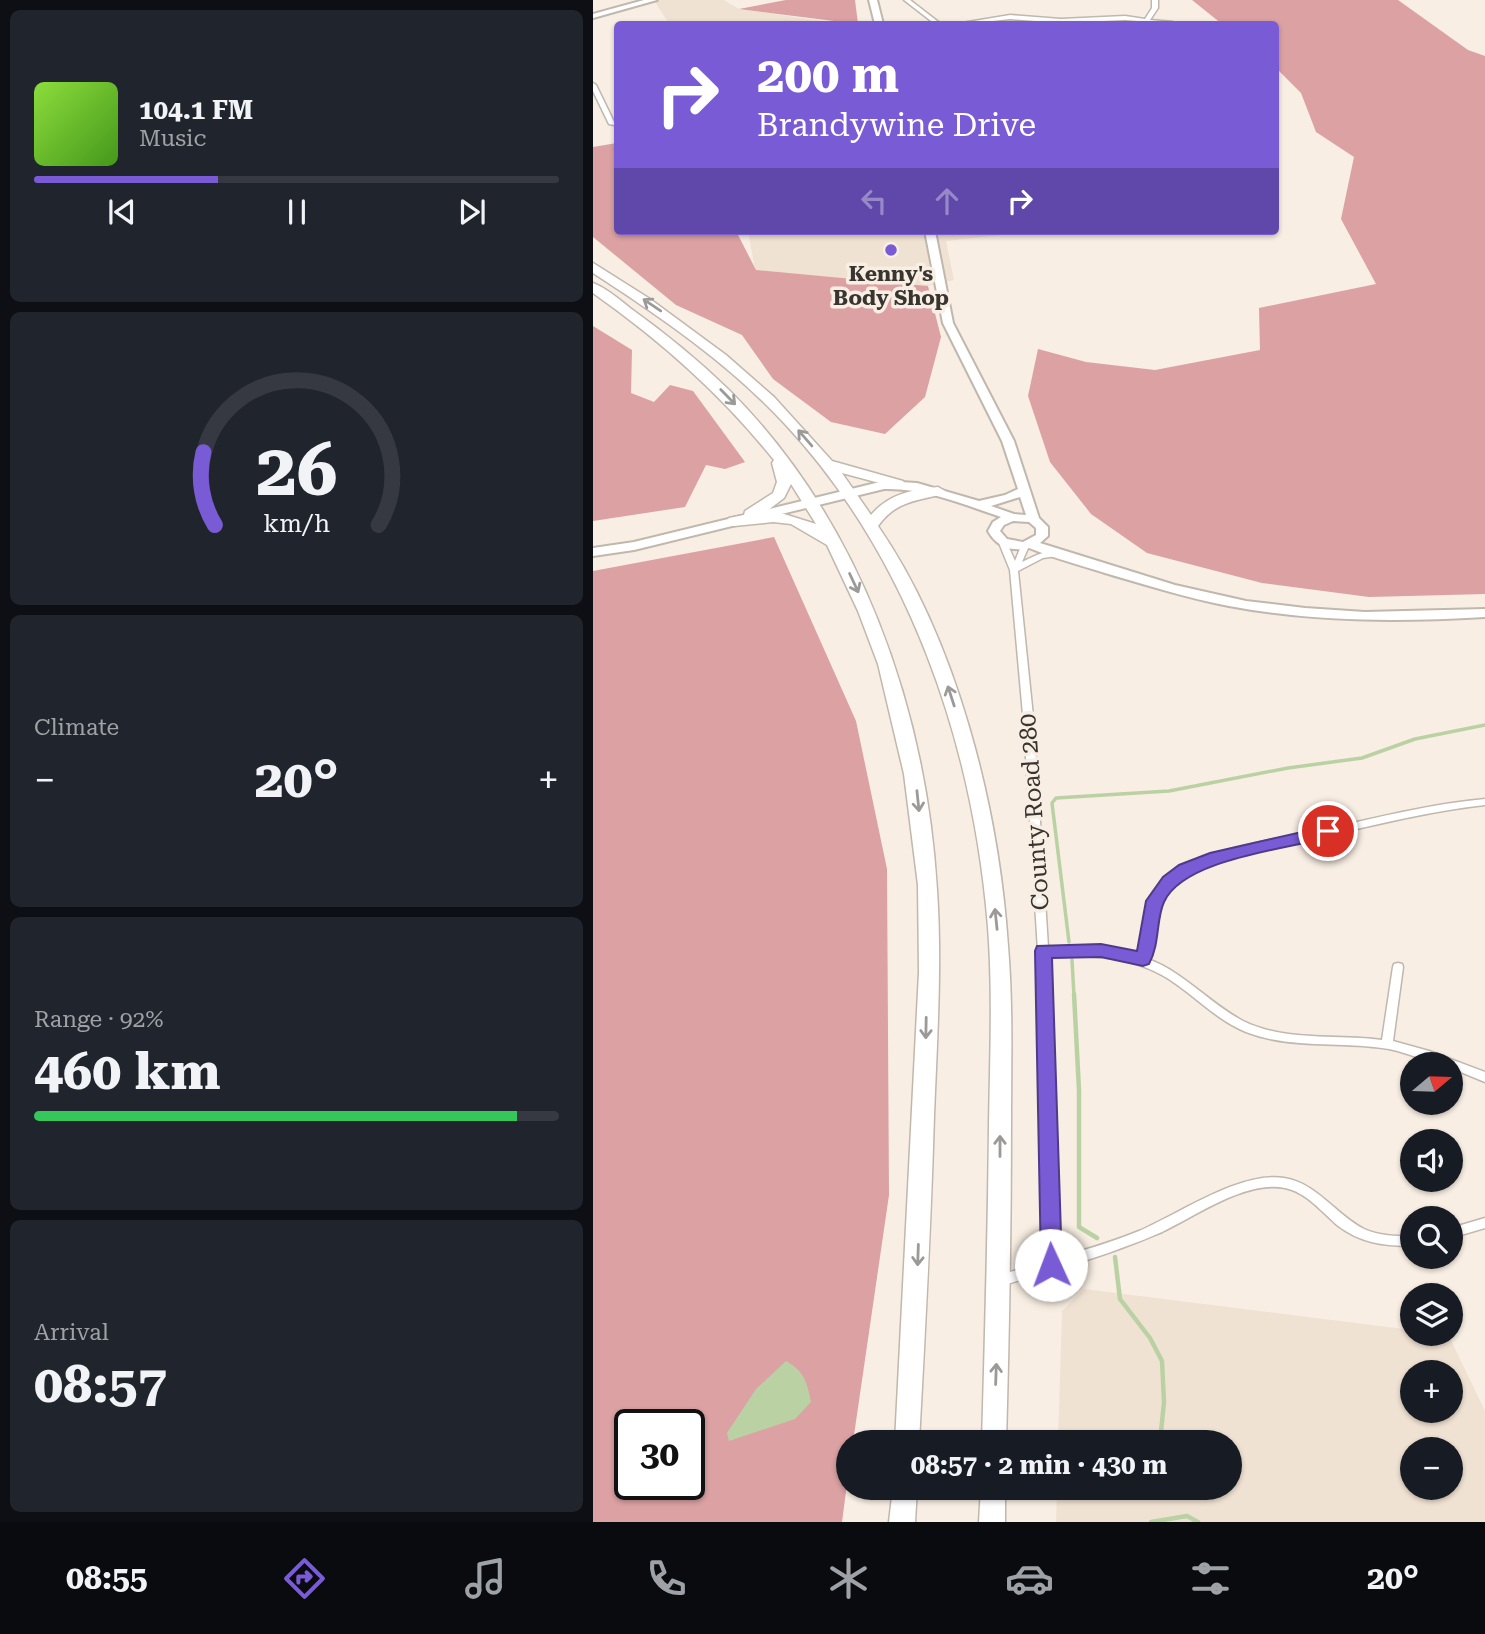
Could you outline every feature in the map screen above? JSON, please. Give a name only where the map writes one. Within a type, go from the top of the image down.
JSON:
[{"type":"highway","points":[[596,268],[707,345],[752,383],[827,464],[899,573],[932,642],[968,751],[987,842],[998,953],[1000,1045],[994,1430]]},
{"type":"highway","points":[[593,287],[679,350],[715,384],[770,446],[810,502],[839,551],[871,620],[897,697],[915,778],[928,891],[926,1050],[917,1282],[908,1430]]},
{"type":"highway","points":[[734,521],[770,505],[785,485],[785,477],[770,446]]},
{"type":"highway","points":[[827,464],[898,484]]},
{"type":"highway","points":[[870,527],[890,503],[913,494],[938,491]]},
{"type":"highway","points":[[734,521],[777,517],[798,519],[813,527],[839,551]]},
{"type":"main road","points":[[593,16],[653,0]]},
{"type":"main road","points":[[873,0],[878,21]]},
{"type":"main road","points":[[931,235],[948,323],[1008,441],[1033,519],[1042,527],[1033,542]]},
{"type":"main road","points":[[593,552],[634,545],[848,492],[898,484],[938,491],[1014,517],[1033,519]]},
{"type":"main road","points":[[976,505],[1009,498],[1023,491]]},
{"type":"main road","points":[[995,527],[1014,517],[1023,491]]},
{"type":"main road","points":[[955,498],[995,527]]},
{"type":"main road","points":[[995,527],[995,535],[1003,543],[1033,542],[1095,565]]},
{"type":"main road","points":[[1033,542],[1054,554],[1199,595],[1298,612],[1419,617],[1485,613]]},
{"type":"street","points":[[907,0],[934,21]]},
{"type":"street","points":[[1148,19],[1155,8],[1155,0]]},
{"type":"street","points":[[981,21],[1010,17],[1061,21],[1112,18],[1158,21]]},
{"type":"street","points":[[593,85],[612,124]]},
{"type":"street","points":[[1015,570],[1033,542]]},
{"type":"street","points":[[1003,543],[1015,570]]},
{"type":"street","points":[[1015,570],[1030,560],[1054,554]]},
{"type":"street","name":"County Road 280","points":[[1015,570],[1029,726],[1043,951],[1051,1265]]},
{"type":"street","points":[[1143,959],[1151,933],[1154,901],[1169,882],[1185,869],[1210,859],[1293,839],[1423,810],[1485,802]]},
{"type":"street","points":[[1043,951],[1101,950],[1143,959],[1173,976],[1224,1016],[1252,1030],[1289,1039],[1387,1045],[1438,1058],[1485,1077]]},
{"type":"street","points":[[1387,1045],[1398,967]]},
{"type":"street","points":[[998,1280],[1142,1235],[1225,1195],[1255,1185],[1284,1182],[1305,1191],[1360,1233],[1387,1241],[1400,1241]]},
{"type":"street","points":[[1463,1229],[1485,1223]]},
{"type":"shaded area","points":[[724,0],[739,9],[822,21],[667,21],[655,2]]},
{"type":"shaded area","points":[[786,0],[855,0],[858,21],[834,21],[739,9]]},
{"type":"shaded area","points":[[1192,0],[1398,0],[1468,50],[1485,56],[1485,594],[1369,597],[1262,583],[1147,553],[1091,514],[1050,462],[1028,396],[1038,349],[1086,362],[1155,370],[1260,350],[1259,308],[1376,284],[1341,219],[1354,157],[1316,132],[1301,93],[1279,71],[1279,21],[1218,21]]},
{"type":"shaded area","points":[[614,144],[614,235],[738,235],[756,270],[928,286],[941,337],[925,397],[885,434],[831,422],[773,379],[742,335],[676,305],[593,237],[593,147]]},
{"type":"shaded area","points":[[749,235],[1001,235],[946,241],[954,280],[928,286],[755,270]]},
{"type":"shaded area","points":[[593,326],[632,350],[631,393],[654,402],[670,385],[693,391],[745,462],[725,469],[706,465],[685,507],[593,521]]},
{"type":"shaded area","points":[[774,537],[856,721],[887,869],[889,1195],[855,1430],[836,1430],[836,1500],[845,1500],[842,1522],[593,1522],[593,571]]},
{"type":"shaded area","points":[[1084,1289],[1400,1328],[1400,1346],[1454,1346],[1460,1360],[1400,1360],[1400,1423],[1463,1423],[1463,1365],[1485,1411],[1485,1522],[1056,1522],[1057,1500],[1242,1500],[1242,1430],[1058,1430],[1062,1311]]},
{"type":"shaded area","points":[[786,1361],[804,1378],[811,1402],[795,1419],[729,1441],[727,1433],[756,1389]]},
{"type":"waterway","points":[[1069,942],[1052,803],[1056,798],[1169,791],[1288,768],[1362,758],[1415,739],[1485,725]]},
{"type":"waterway","points":[[1072,960],[1074,996]]},
{"type":"waterway","points":[[1074,994],[1079,1090],[1079,1227],[1097,1238]]},
{"type":"waterway","points":[[1115,1257],[1120,1299],[1150,1338],[1162,1361],[1164,1402],[1161,1430]]},
{"type":"waterway","points":[[1151,1522],[1187,1516],[1198,1522]]},
{"type":"place","name":"Kenny's Body Shop","points":[[891,250]]},
{"type":"route","points":[[1051,1265],[1043,951],[1101,950],[1143,959],[1151,933],[1154,901],[1169,882],[1185,869],[1210,859],[1328,831]]}]
